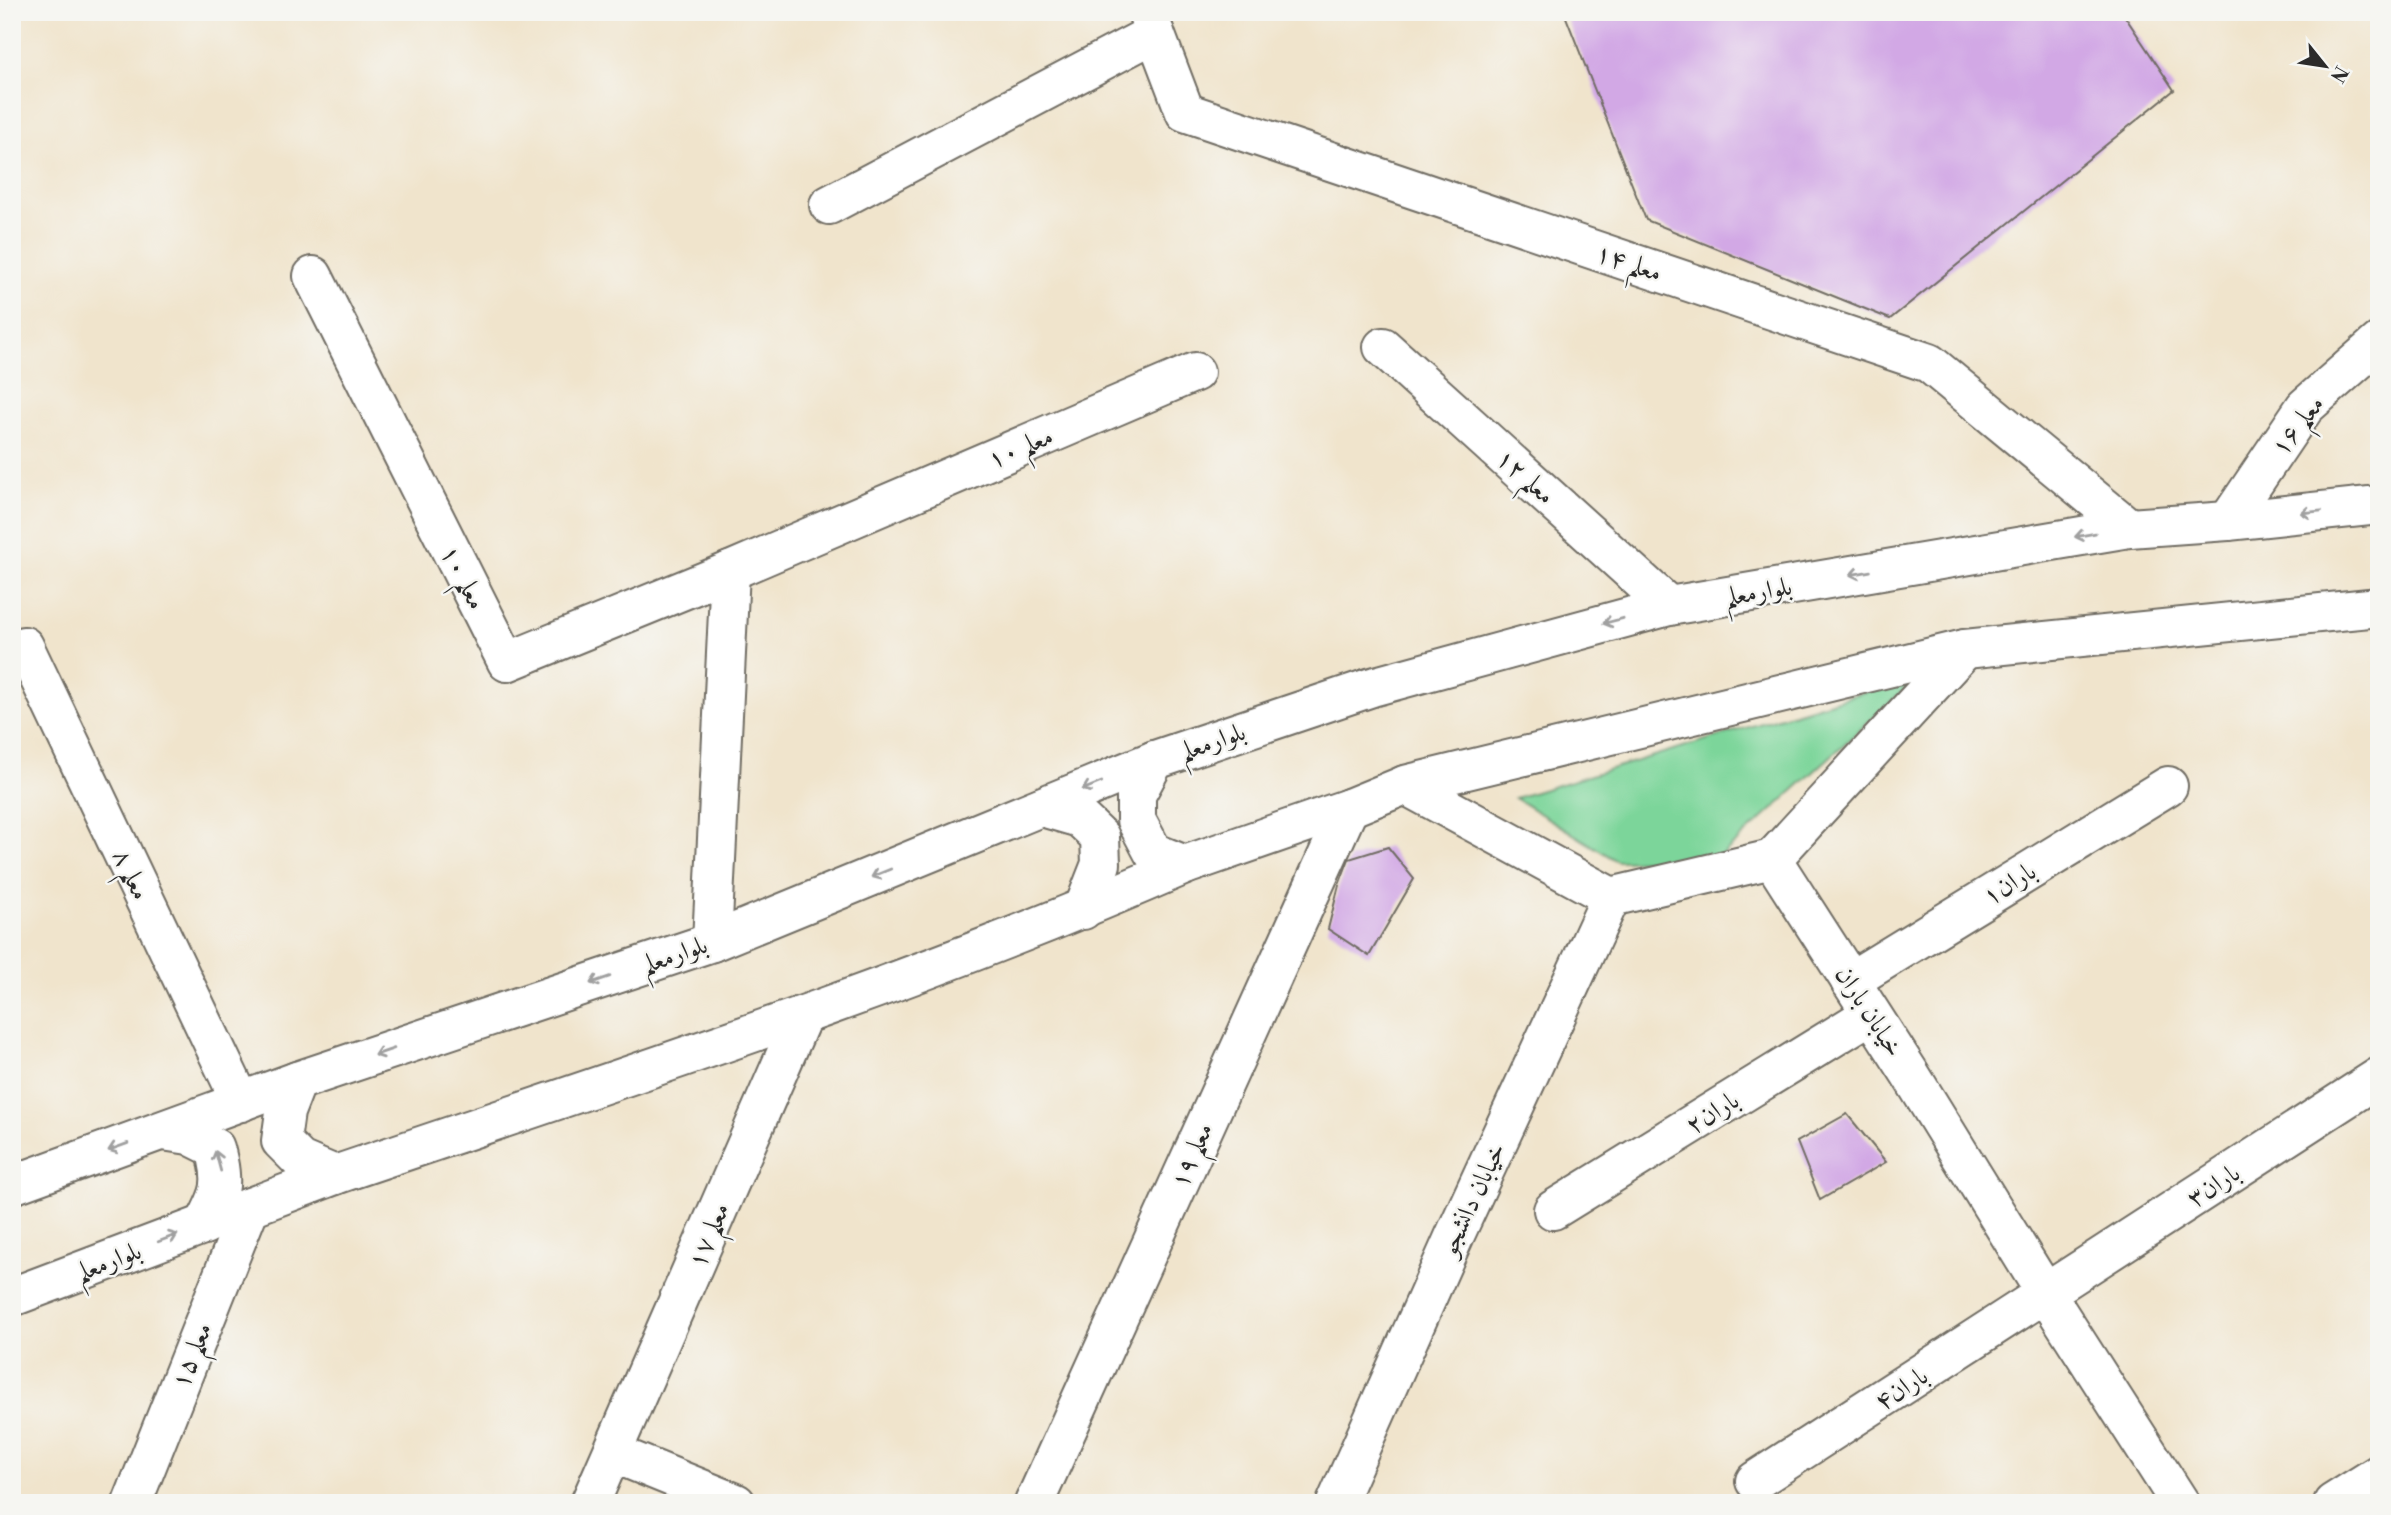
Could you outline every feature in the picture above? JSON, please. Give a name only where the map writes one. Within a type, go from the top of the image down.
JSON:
[{"type":"street","points":[[829,205],[1151,23]]},
{"type":"street","name":"معلم ۱۴","points":[[1151,23],[1185,112],[1929,363],[2129,527]]},
{"type":"street","name":"معلم ۱۰","points":[[313,276],[507,662],[730,571],[1195,372]]},
{"type":"street","name":"معلم ۱۶","points":[[2228,521],[2305,407],[2379,342]]},
{"type":"street","name":"معلم ۱۲","points":[[1384,346],[1669,606]]},
{"type":"street","name":"بلوارمعلم","points":[[12,1185],[297,1082],[712,942],[1155,760],[1372,687],[1669,606],[2129,527],[2228,521],[2379,505]]},
{"type":"street","points":[[712,942],[730,571]]},
{"type":"street","name":"بلوارمعلم","points":[[12,1297],[335,1175],[802,1017],[1083,910],[1185,865],[1349,808],[1405,785],[1965,649],[2379,607]]},
{"type":"street","name":"معلم ۸","points":[[24,646],[241,1102]]},
{"type":"street","points":[[1405,785],[1611,897],[1772,859],[1965,649]]},
{"type":"street","name":"بلوارمعلم","points":[[1155,760],[1136,795],[1136,820],[1153,852],[1185,865]]},
{"type":"street","name":"باران۱","points":[[1850,981],[2168,786]]},
{"type":"street","points":[[1042,807],[1080,818],[1100,837],[1101,864],[1083,910]]},
{"type":"street","name":"معلم ۱۹","points":[[1034,1503],[1349,808]]},
{"type":"street","name":"خیابان باران","points":[[1772,859],[2180,1503]]},
{"type":"street","name":"خیابان دانشجو","points":[[1336,1503],[1455,1235],[1611,897]]},
{"type":"street","name":"باران۲","points":[[1553,1210],[1871,1014]]},
{"type":"street","name":"معلم ۱۷","points":[[590,1503],[802,1017]]},
{"type":"street","name":"باران۳","points":[[2046,1294],[2379,1077]]},
{"type":"street","points":[[297,1082],[285,1112],[281,1141],[299,1160],[335,1175]]},
{"type":"street","points":[[163,1131],[189,1136],[215,1148],[221,1172],[218,1198],[204,1225]]},
{"type":"street","name":"معلم ۱۵","points":[[132,1503],[250,1207]]},
{"type":"street","name":"باران۴","points":[[1755,1482],[2046,1294]]},
{"type":"street","points":[[613,1453],[736,1503]]},
{"type":"street","points":[[2333,1503],[2379,1474]]},
{"type":"green space","points":[[1920,675],[1717,860],[1617,861],[1515,798]]},
{"type":"building","points":[[1564,12],[2122,12],[2174,90],[1890,319],[1646,220]]},
{"type":"building","points":[[1388,847],[1414,879],[1369,956],[1328,929],[1339,885],[1349,859]]},
{"type":"building","points":[[1847,1114],[1886,1162],[1820,1200],[1797,1142]]}]
